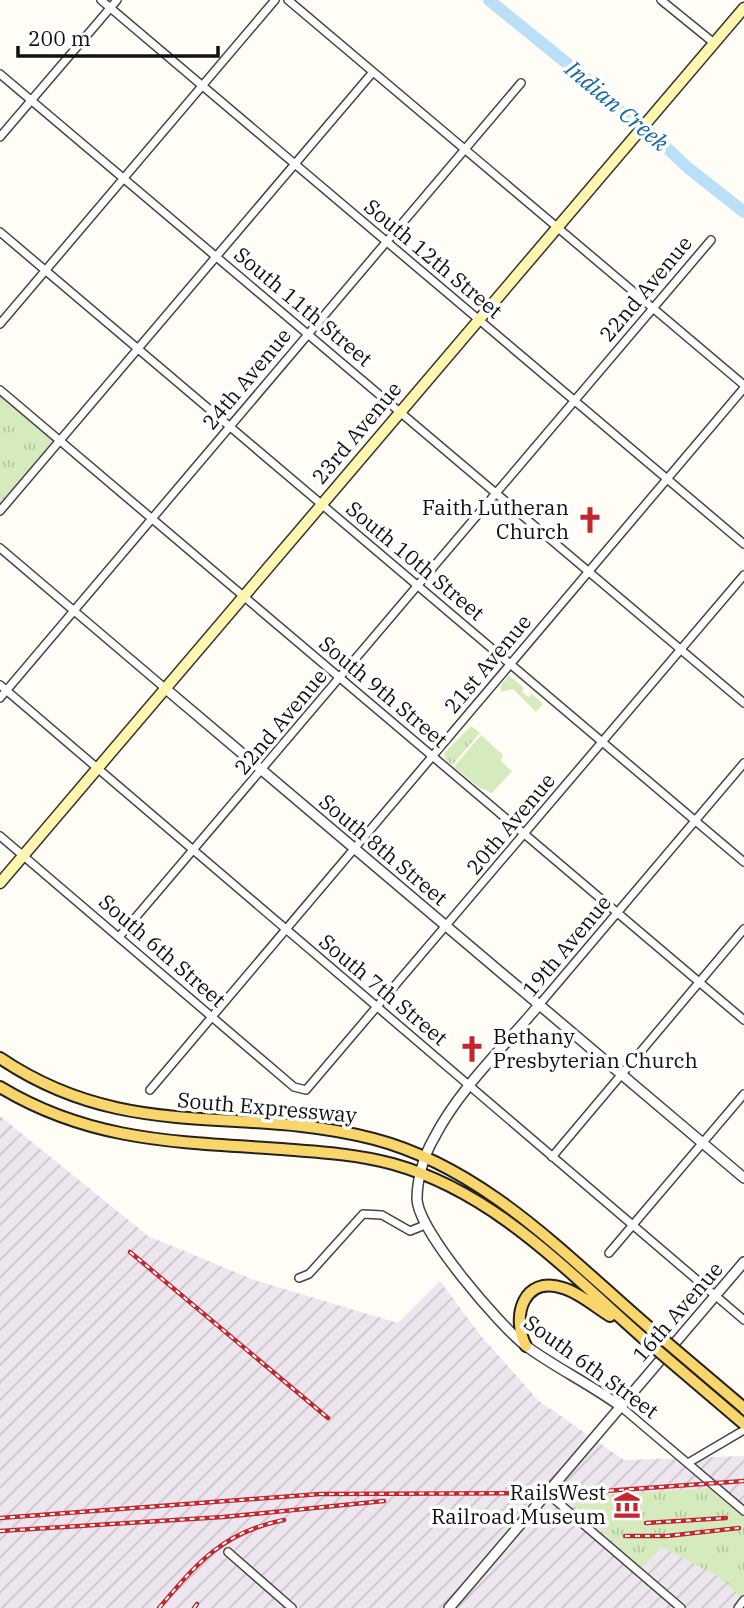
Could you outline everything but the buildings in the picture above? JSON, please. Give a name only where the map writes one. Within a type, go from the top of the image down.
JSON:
[{"type":"main road","name":"23rd Avenue","points":[[0,883],[744,8]]},
{"type":"main road","name":"South Expressway","points":[[0,1058],[50,1087],[117,1110],[164,1118],[341,1132],[381,1140],[425,1157],[462,1175],[502,1201],[744,1408]]},
{"type":"main road","name":"South Expressway","points":[[0,1087],[61,1118],[125,1137],[358,1156],[421,1173],[465,1194],[503,1217],[744,1424]]},
{"type":"main road","points":[[526,1346],[518,1324],[520,1308],[531,1293],[553,1286],[572,1291],[643,1338]]},
{"type":"street","name":"South 12th Street","points":[[100,0],[744,544]]},
{"type":"street","points":[[0,137],[117,0]]},
{"type":"street","points":[[0,324],[275,0]]},
{"type":"street","points":[[288,0],[744,386]]},
{"type":"street","points":[[661,0],[714,43]]},
{"type":"street","points":[[0,511],[373,72]]},
{"type":"street","name":"South 11th Street","points":[[0,74],[744,703]]},
{"type":"street","name":"24th Avenue","points":[[0,698],[3,688],[74,611],[521,83]]},
{"type":"street","name":"South 10th Street","points":[[0,232],[744,862]]},
{"type":"street","name":"22nd Avenue","points":[[120,937],[711,240]]},
{"type":"street","name":"21st Avenue","points":[[150,1090],[744,386]]},
{"type":"street","name":"South 9th Street","points":[[0,390],[744,1020]]},
{"type":"street","name":"South 8th Street","points":[[0,548],[744,1178]]},
{"type":"street","name":"20th Avenue","points":[[303,1091],[313,1085],[378,1009],[744,575]]},
{"type":"street","name":"South 7th Street","points":[[3,688],[744,1320]]},
{"type":"street","name":"19th Avenue","points":[[425,1157],[446,1118],[470,1087],[744,763]]},
{"type":"street","name":"South 6th Street","points":[[0,836],[294,1087],[303,1091]]},
{"type":"street","points":[[552,1157],[744,929]]},
{"type":"street","points":[[609,1253],[744,1094]]},
{"type":"street","name":"South 6th Street","points":[[425,1157],[417,1199],[425,1225],[490,1308],[526,1346],[620,1406],[744,1511]]},
{"type":"street","points":[[299,1278],[309,1274],[363,1214],[382,1215],[406,1230],[415,1231],[425,1225]]},
{"type":"street","name":"16th Avenue","points":[[449,1608],[744,1262]]},
{"type":"street","points":[[688,1464],[744,1430]]},
{"type":"street","points":[[547,1493],[681,1608]]},
{"type":"street","points":[[228,1552],[292,1608]]},
{"type":"street","points":[[738,1608],[744,1601]]},
{"type":"shaded area","points":[[0,1116],[148,1236],[254,1280],[398,1323],[440,1281],[481,1336],[539,1401],[624,1460],[744,1456],[744,1608],[0,1608]]},
{"type":"green space","points":[[0,390],[59,441],[0,511]]},
{"type":"green space","points":[[509,675],[524,688],[522,692],[529,697],[532,694],[543,704],[536,712],[513,689],[501,692],[501,685]]},
{"type":"green space","points":[[471,726],[480,733],[452,765],[445,759],[444,753]]},
{"type":"green space","points":[[481,735],[503,755],[501,761],[512,771],[492,793],[480,788],[454,767]]},
{"type":"green space","points":[[709,1488],[744,1518],[744,1594],[741,1597],[719,1577],[662,1547],[642,1568],[566,1498]]},
{"type":"waterway","name":"Indian Creek","points":[[489,0],[590,82],[609,103],[650,132],[687,167],[744,212]]},
{"type":"railway","points":[[130,1252],[328,1418]]},
{"type":"railway","points":[[0,1518],[320,1494],[577,1493],[744,1481]]},
{"type":"railway","points":[[0,1531],[223,1517],[384,1501]]},
{"type":"railway","points":[[646,1523],[726,1518]]},
{"type":"railway","points":[[159,1608],[199,1564],[228,1541],[244,1532],[284,1520]]},
{"type":"railway","points":[[625,1536],[667,1536],[739,1528]]},
{"type":"railway","points":[[194,1608],[197,1604]]},
{"type":"place","name":"Faith Lutheran Church","points":[[590,520]]},
{"type":"place","name":"Bethany Presbyterian Church","points":[[472,1049]]},
{"type":"place","name":"RailsWest Railroad Museum","points":[[627,1505]]}]
